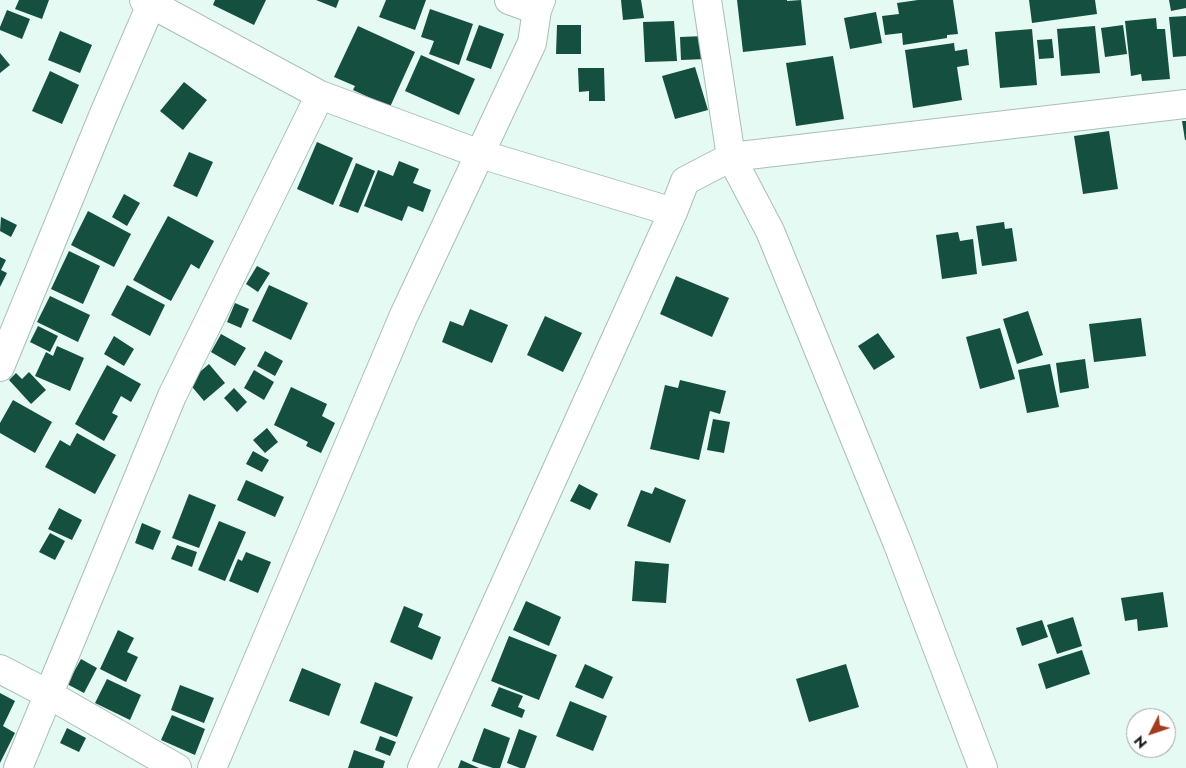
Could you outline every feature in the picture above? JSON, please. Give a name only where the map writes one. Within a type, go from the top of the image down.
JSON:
[{"type":"street","points":[[212,768],[404,315],[532,44],[539,5],[509,0]]},
{"type":"street","points":[[707,0],[731,157],[770,231],[897,542],[983,768]]},
{"type":"street","points":[[0,367],[150,1],[320,95],[480,154],[673,212]]},
{"type":"street","points":[[18,768],[172,396],[320,95]]},
{"type":"street","points":[[422,768],[673,212],[685,181],[731,157],[1186,104]]},
{"type":"street","points":[[0,669],[48,694],[177,768]]},
{"type":"building","points":[[19,0],[49,0],[42,19],[15,9]]},
{"type":"building","points":[[215,0],[266,0],[254,25],[213,5]]},
{"type":"building","points":[[316,0],[339,0],[336,8]]},
{"type":"building","points":[[386,0],[426,0],[415,30],[379,17]]},
{"type":"building","points":[[621,0],[641,0],[644,18],[623,20]]},
{"type":"building","points":[[737,0],[801,0],[806,45],[743,52]]},
{"type":"building","points":[[918,0],[953,0],[958,34],[947,35],[947,38],[903,45],[902,33],[885,35],[882,16],[899,14],[897,3]]},
{"type":"building","points":[[1029,0],[1095,0],[1097,14],[1032,23]]},
{"type":"building","points":[[1169,0],[1186,0],[1186,8],[1171,11]]},
{"type":"building","points":[[430,9],[473,24],[459,65],[429,54],[434,41],[421,37]]},
{"type":"building","points":[[7,10],[30,19],[22,39],[0,30]]},
{"type":"building","points":[[876,12],[882,43],[850,49],[844,18]]},
{"type":"building","points":[[1186,16],[1186,56],[1173,57],[1169,17]]},
{"type":"building","points":[[1156,18],[1157,29],[1165,29],[1170,79],[1142,81],[1141,74],[1131,76],[1125,21]]},
{"type":"building","points":[[674,21],[677,61],[645,62],[643,22]]},
{"type":"building","points":[[479,25],[504,34],[491,69],[466,60]]},
{"type":"building","points":[[557,25],[581,25],[581,54],[556,54]]},
{"type":"building","points":[[1123,25],[1127,54],[1105,57],[1101,28]]},
{"type":"building","points":[[358,26],[415,52],[390,107],[353,90],[355,86],[334,77]]},
{"type":"building","points":[[1095,26],[1100,73],[1061,76],[1057,29]]},
{"type":"building","points":[[1032,29],[1037,85],[1000,88],[995,32]]},
{"type":"building","points":[[60,31],[92,45],[80,73],[48,60]]},
{"type":"building","points":[[705,36],[706,59],[681,60],[680,37]]},
{"type":"building","points":[[1052,39],[1054,58],[1039,59],[1037,40]]},
{"type":"building","points":[[954,43],[955,51],[967,49],[969,65],[957,67],[962,100],[913,108],[905,50]]},
{"type":"building","points":[[0,53],[10,65],[0,73]]},
{"type":"building","points":[[421,55],[475,79],[459,115],[405,91]]},
{"type":"building","points":[[833,56],[844,119],[796,126],[786,63]]},
{"type":"building","points":[[695,67],[708,110],[675,119],[662,76]]},
{"type":"building","points":[[578,68],[604,68],[605,101],[589,101],[589,91],[579,92]]},
{"type":"building","points":[[50,71],[79,85],[62,124],[32,111]]},
{"type":"building","points":[[184,82],[207,100],[183,130],[160,111]]},
{"type":"building","points":[[1182,121],[1186,121],[1186,140],[1185,140]]},
{"type":"building","points":[[1109,131],[1118,189],[1083,194],[1074,136]]},
{"type":"building","points":[[317,142],[353,158],[333,205],[297,189]]},
{"type":"building","points":[[189,152],[213,162],[197,197],[173,186]]},
{"type":"building","points":[[399,161],[419,169],[413,183],[431,190],[423,212],[408,206],[402,221],[364,206],[378,170],[393,176]]},
{"type":"building","points":[[356,163],[375,171],[358,213],[339,206]]},
{"type":"building","points":[[124,194],[140,203],[127,226],[112,217]]},
{"type":"building","points":[[88,211],[131,234],[114,267],[71,245]]},
{"type":"building","points":[[168,216],[214,241],[199,269],[191,264],[171,301],[133,280]]},
{"type":"building","points":[[1,217],[17,225],[11,237],[0,231]]},
{"type":"building","points":[[1004,222],[1005,229],[1012,228],[1017,261],[982,266],[976,226]]},
{"type":"building","points":[[958,232],[960,241],[973,239],[977,274],[942,279],[936,235]]},
{"type":"building","points":[[69,251],[100,266],[83,304],[51,289]]},
{"type":"building","points":[[0,257],[6,260],[1,270],[7,273],[0,287]]},
{"type":"building","points":[[257,266],[270,273],[258,292],[246,284]]},
{"type":"building","points":[[676,276],[729,298],[712,337],[660,314]]},
{"type":"building","points":[[127,285],[165,305],[150,336],[111,315]]},
{"type":"building","points":[[269,285],[308,303],[291,340],[252,321]]},
{"type":"building","points":[[50,296],[90,315],[78,342],[37,322]]},
{"type":"building","points":[[235,303],[249,309],[241,328],[227,322]]},
{"type":"building","points":[[470,309],[508,325],[492,363],[442,342],[450,321],[463,326]]},
{"type":"building","points":[[1028,311],[1043,355],[1017,364],[1003,319]]},
{"type":"building","points":[[545,316],[582,333],[563,372],[527,355]]},
{"type":"building","points":[[1141,318],[1146,356],[1094,362],[1089,324]]},
{"type":"building","points":[[38,326],[58,336],[50,352],[30,342]]},
{"type":"building","points":[[1000,328],[1015,379],[980,389],[966,337]]},
{"type":"building","points":[[878,333],[895,357],[874,370],[858,346]]},
{"type":"building","points":[[221,334],[246,348],[235,366],[211,352]]},
{"type":"building","points":[[114,336],[134,349],[124,366],[104,354]]},
{"type":"building","points":[[57,346],[84,358],[70,391],[35,376],[46,352],[53,356]]},
{"type":"building","points":[[265,351],[283,361],[275,376],[257,366]]},
{"type":"building","points":[[1085,359],[1089,388],[1060,393],[1056,363]]},
{"type":"building","points":[[209,364],[225,383],[204,401],[188,382]]},
{"type":"building","points":[[1050,364],[1059,407],[1027,413],[1018,370]]},
{"type":"building","points":[[107,365],[141,384],[131,402],[121,396],[112,413],[118,416],[104,441],[75,424]]},
{"type":"building","points":[[254,370],[274,382],[264,400],[244,388]]},
{"type":"building","points":[[29,372],[46,390],[31,404],[9,380],[16,373],[22,379]]},
{"type":"building","points":[[680,380],[726,391],[720,414],[710,411],[699,460],[650,449],[665,385],[678,388]]},
{"type":"building","points":[[291,387],[327,404],[322,416],[335,423],[321,453],[306,446],[308,442],[274,425]]},
{"type":"building","points":[[234,388],[247,402],[237,412],[224,398]]},
{"type":"building","points":[[13,400],[52,422],[35,453],[0,433],[0,423]]},
{"type":"building","points":[[713,419],[730,422],[724,453],[707,450]]},
{"type":"building","points":[[267,428],[278,442],[265,453],[253,440]]},
{"type":"building","points":[[77,433],[116,455],[95,494],[45,467],[60,440],[70,446]]},
{"type":"building","points":[[253,451],[269,460],[262,472],[246,464]]},
{"type":"building","points":[[246,480],[284,497],[275,517],[237,500]]},
{"type":"building","points":[[579,484],[598,494],[590,510],[570,501]]},
{"type":"building","points":[[655,487],[686,500],[670,543],[627,526],[641,490],[652,494]]},
{"type":"building","points":[[189,494],[216,505],[199,548],[172,538]]},
{"type":"building","points":[[59,508],[82,520],[72,540],[48,529]]},
{"type":"building","points":[[219,521],[246,532],[225,581],[198,570]]},
{"type":"building","points":[[142,523],[161,531],[153,550],[135,543]]},
{"type":"building","points":[[50,533],[65,541],[55,560],[39,552]]},
{"type":"building","points":[[177,545],[197,552],[192,567],[171,559]]},
{"type":"building","points":[[246,552],[271,562],[258,593],[229,581],[238,559],[242,561]]},
{"type":"building","points":[[635,561],[669,564],[666,603],[632,601]]},
{"type":"building","points":[[1163,592],[1168,627],[1138,631],[1137,619],[1125,621],[1121,598]]},
{"type":"building","points":[[526,601],[561,617],[549,646],[513,630]]},
{"type":"building","points":[[404,606],[423,614],[418,627],[441,637],[432,660],[390,642]]},
{"type":"building","points":[[1073,617],[1082,646],[1057,654],[1047,625]]},
{"type":"building","points":[[1042,620],[1048,637],[1022,646],[1016,628]]},
{"type":"building","points":[[118,630],[134,638],[127,652],[138,657],[126,682],[100,669]]},
{"type":"building","points":[[509,636],[557,655],[539,700],[491,681]]},
{"type":"building","points":[[1082,650],[1090,674],[1046,689],[1038,664]]},
{"type":"building","points":[[81,659],[97,668],[84,693],[67,684]]},
{"type":"building","points":[[585,664],[613,677],[603,699],[575,687]]},
{"type":"building","points":[[846,664],[859,707],[809,722],[796,679]]},
{"type":"building","points":[[302,668],[341,684],[329,716],[289,701]]},
{"type":"building","points":[[107,679],[141,695],[130,720],[95,703]]},
{"type":"building","points":[[375,682],[413,697],[397,737],[360,723]]},
{"type":"building","points":[[180,685],[214,698],[204,723],[171,710]]},
{"type":"building","points":[[499,687],[523,696],[518,707],[525,710],[522,718],[491,706]]},
{"type":"building","points":[[0,693],[15,701],[3,726],[15,733],[0,763]]},
{"type":"building","points":[[570,701],[607,716],[593,751],[556,736]]},
{"type":"building","points":[[172,715],[205,729],[195,755],[161,740]]},
{"type":"building","points":[[67,728],[86,738],[79,752],[60,743]]},
{"type":"building","points":[[484,728],[510,738],[500,768],[493,768],[472,761]]},
{"type":"building","points":[[519,729],[537,736],[525,768],[507,763]]},
{"type":"building","points":[[380,736],[396,742],[390,756],[375,750]]},
{"type":"building","points":[[354,750],[385,761],[383,768],[348,768]]},
{"type":"building","points":[[461,760],[479,768],[458,768]]}]
